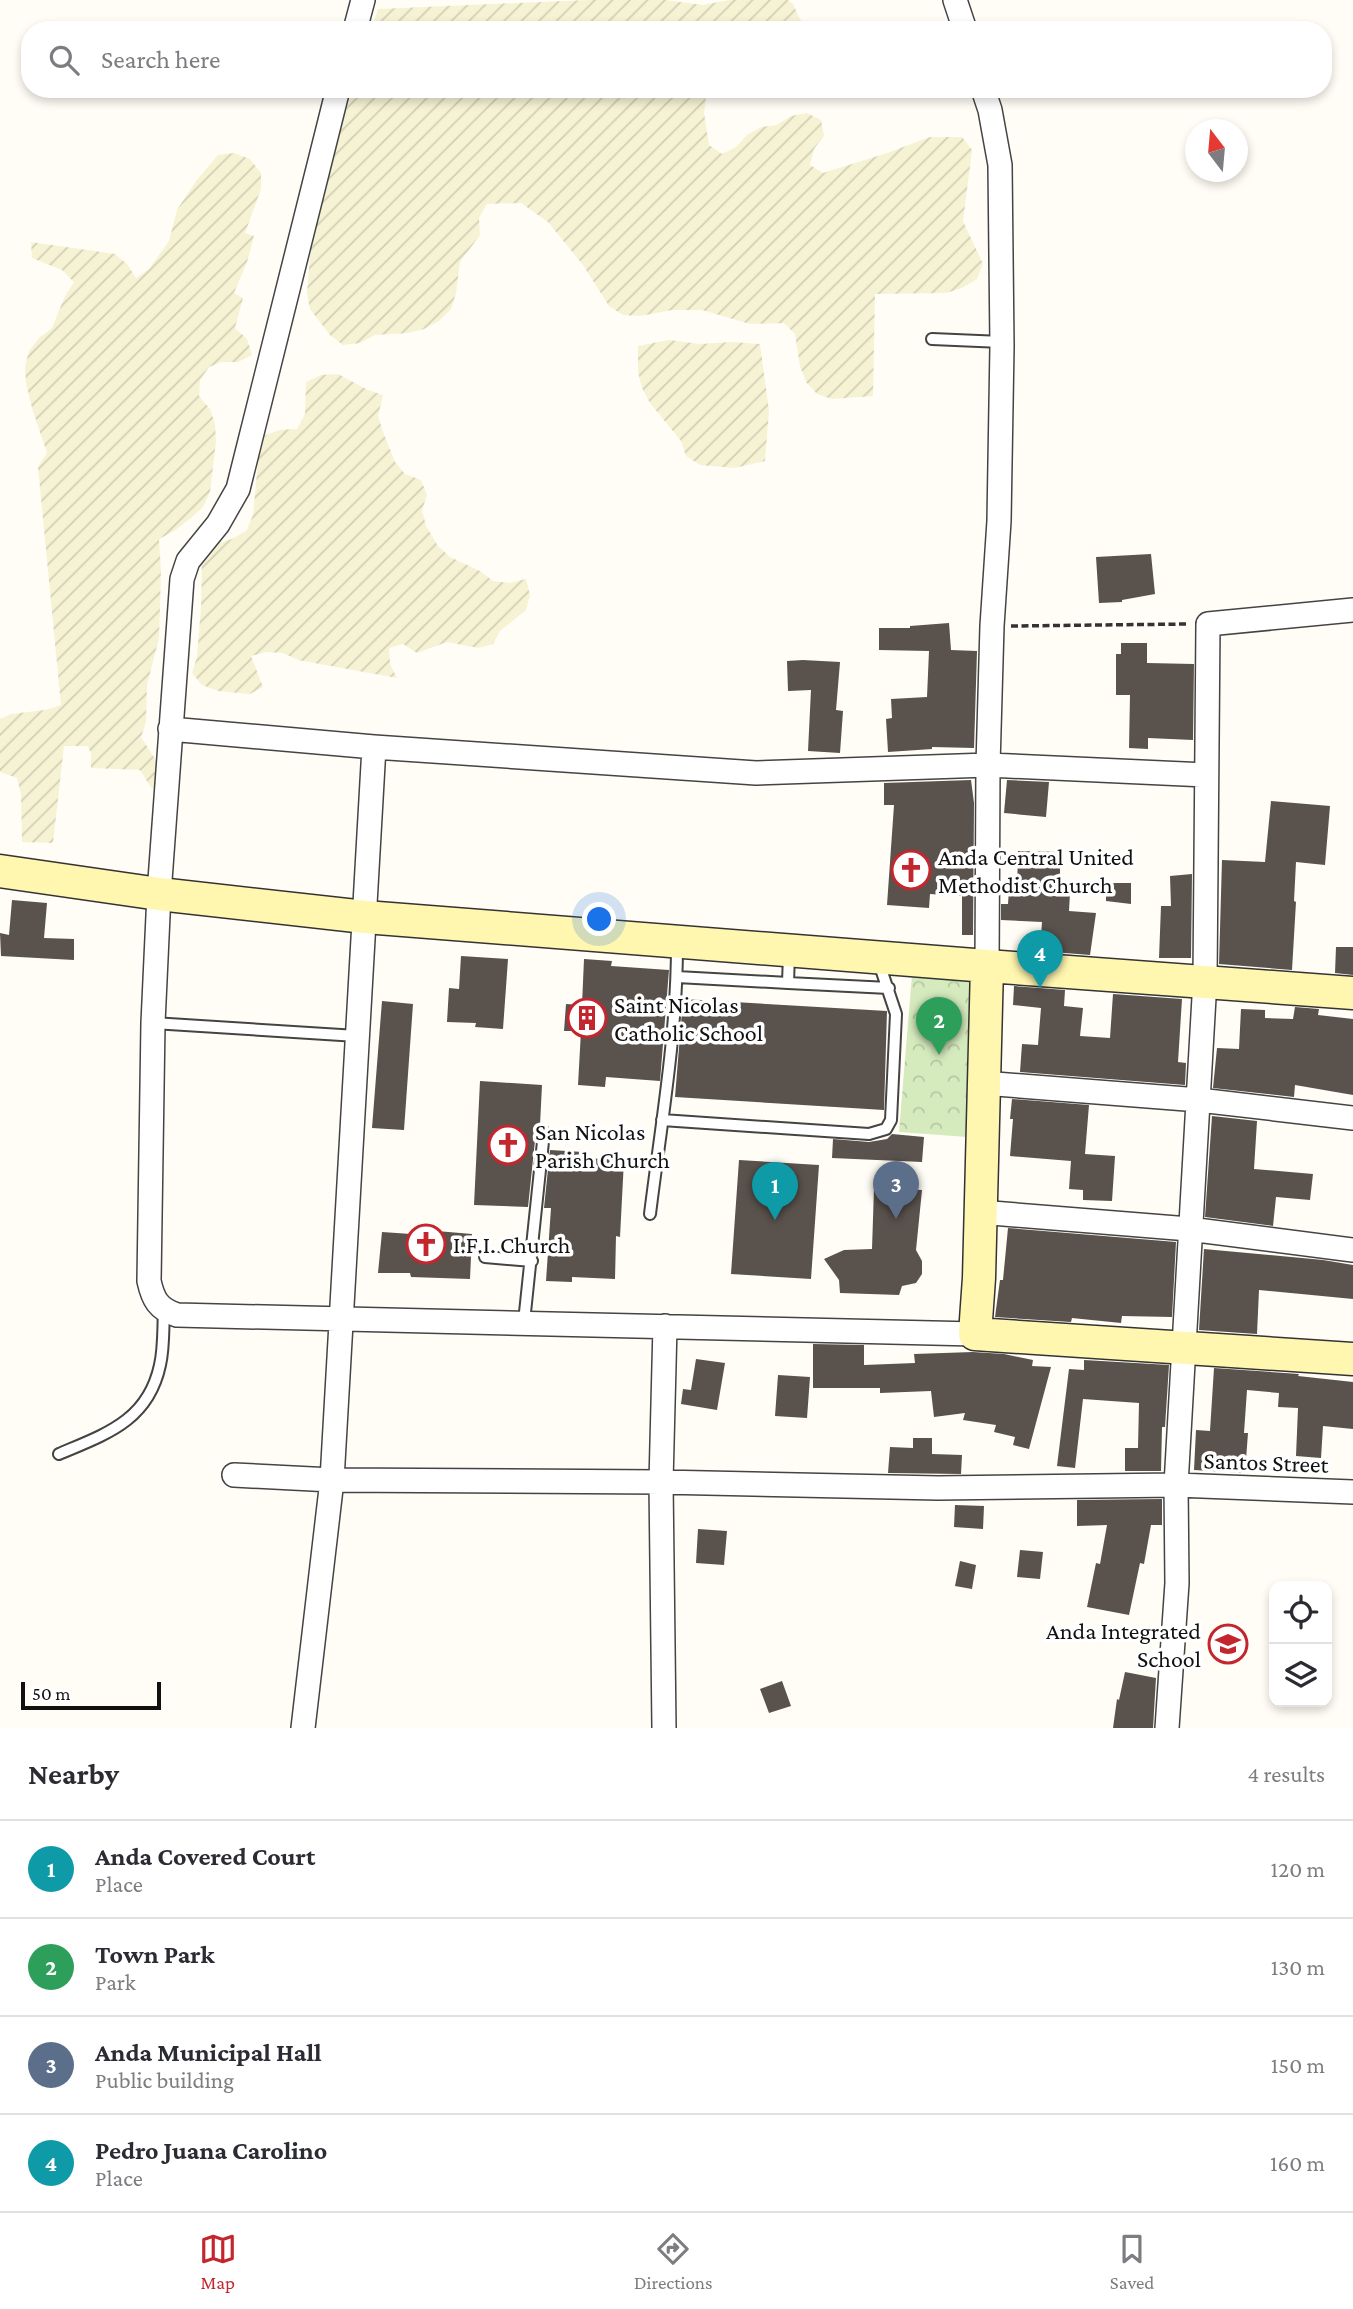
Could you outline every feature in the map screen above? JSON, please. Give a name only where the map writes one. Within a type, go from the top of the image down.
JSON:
[{"type":"main road","points":[[0,871],[159,894],[365,917],[1353,993]]},
{"type":"main road","points":[[986,966],[979,1278],[975,1334],[1353,1359]]},
{"type":"street","points":[[357,21],[363,0]]},
{"type":"street","points":[[955,0],[962,21]]},
{"type":"street","points":[[336,98],[238,489],[218,524],[188,561],[182,579],[159,894],[153,1023],[149,1281],[152,1295],[164,1311],[177,1315],[975,1334]]},
{"type":"street","points":[[986,966],[988,765],[992,626],[999,521],[1002,342],[1000,165],[987,98]]},
{"type":"street","points":[[1167,1728],[1177,1583],[1176,1485],[1189,1229],[1205,980],[1208,624],[1353,610]]},
{"type":"street","points":[[170,729],[374,747],[756,773],[988,765],[1206,775]]},
{"type":"street","points":[[303,1728],[332,1480],[374,747]]},
{"type":"street","points":[[983,1083],[1199,1100],[1353,1118]]},
{"type":"street","points":[[979,1212],[1189,1229],[1353,1250]]},
{"type":"street","points":[[664,1728],[661,1482],[665,1326]]},
{"type":"street","name":"Santos Street","points":[[234,1475],[332,1480],[661,1482],[938,1488],[1176,1485],[1353,1492]]},
{"type":"lane","points":[[932,339],[1002,342]]},
{"type":"lane","points":[[650,1214],[677,976],[677,942]]},
{"type":"lane","points":[[788,983],[789,950]]},
{"type":"lane","points":[[662,1120],[824,1132],[869,1134],[883,1131],[891,1120],[896,1014],[878,957]]},
{"type":"lane","points":[[677,976],[889,988]]},
{"type":"lane","points":[[153,1023],[357,1036]]},
{"type":"lane","points":[[524,1322],[544,1132]]},
{"type":"lane","points":[[485,1257],[532,1261]]},
{"type":"lane","points":[[59,1454],[106,1434],[127,1421],[144,1405],[154,1386],[161,1363],[164,1311]]},
{"type":"path","points":[[992,626],[1208,624]]},
{"type":"shaded area","points":[[588,0],[665,0],[703,5],[729,0],[788,0],[793,4],[801,21],[374,21],[378,9]]},
{"type":"shaded area","points":[[350,98],[706,98],[704,113],[709,145],[722,154],[736,147],[747,135],[761,127],[777,125],[791,116],[807,113],[821,120],[824,136],[814,149],[810,165],[823,173],[930,137],[962,137],[972,150],[963,221],[983,264],[977,279],[946,293],[875,294],[873,396],[832,399],[817,394],[806,382],[800,366],[795,334],[784,323],[750,324],[702,310],[623,315],[609,306],[583,265],[548,222],[521,203],[487,204],[479,218],[480,235],[460,262],[451,309],[439,321],[408,333],[375,335],[360,343],[343,345],[330,335],[310,309],[307,293],[312,233],[322,186]]},
{"type":"shaded area","points":[[234,153],[250,159],[261,173],[261,189],[245,233],[254,236],[234,293],[243,298],[235,328],[247,339],[252,355],[238,362],[222,362],[209,367],[200,380],[199,396],[210,409],[215,424],[216,441],[210,492],[203,507],[174,531],[159,539],[159,638],[147,685],[146,722],[141,737],[159,765],[159,782],[152,789],[140,770],[91,768],[88,746],[64,746],[53,843],[22,842],[21,794],[17,778],[0,772],[0,719],[11,714],[61,705],[38,467],[47,453],[32,408],[25,367],[29,351],[39,338],[52,328],[74,282],[62,270],[32,258],[31,242],[115,254],[127,264],[136,278],[149,269],[169,241],[177,210],[196,181],[218,155]]},
{"type":"shaded area","points":[[669,340],[700,344],[760,344],[769,411],[765,461],[734,468],[700,465],[686,456],[681,441],[650,403],[638,372],[638,346]]},
{"type":"shaded area","points":[[338,374],[383,395],[378,416],[383,432],[395,462],[405,474],[421,480],[427,495],[422,510],[426,526],[438,546],[450,557],[480,571],[493,581],[510,583],[526,579],[530,595],[526,610],[500,631],[493,644],[478,648],[447,642],[417,653],[403,644],[389,648],[390,664],[397,678],[298,660],[283,653],[267,652],[251,656],[263,687],[250,694],[218,691],[202,685],[192,673],[197,657],[202,554],[215,544],[232,539],[247,530],[253,515],[259,451],[265,435],[280,430],[297,429],[305,414],[306,382],[321,375]]},
{"type":"green space","points":[[912,975],[978,978],[967,1137],[899,1132]]},
{"type":"building","points":[[1151,554],[1155,594],[1122,602],[1099,603],[1096,557]]},
{"type":"building","points":[[949,623],[951,650],[977,651],[974,748],[932,747],[888,752],[886,719],[892,718],[891,699],[927,697],[929,651],[879,650],[879,628],[910,628]]},
{"type":"building","points":[[1121,643],[1147,643],[1147,663],[1194,664],[1193,740],[1148,738],[1148,749],[1129,748],[1130,695],[1116,695],[1116,654],[1121,654]]},
{"type":"building","points":[[787,661],[840,662],[836,710],[843,711],[840,753],[808,751],[811,690],[788,691]]},
{"type":"building","points":[[971,780],[974,803],[973,935],[962,935],[962,896],[930,894],[929,908],[887,905],[894,805],[884,805],[884,783]]},
{"type":"building","points":[[1007,780],[1049,782],[1046,817],[1004,813]]},
{"type":"building","points":[[1271,801],[1330,806],[1325,865],[1296,862],[1292,970],[1219,964],[1222,860],[1265,862]]},
{"type":"building","points":[[1018,851],[1060,852],[1060,893],[1070,893],[1069,911],[1096,913],[1090,955],[1040,951],[1042,922],[1001,920],[1001,904],[1008,904],[1009,890],[1017,891]]},
{"type":"building","points":[[1192,874],[1191,958],[1159,958],[1161,906],[1171,906],[1170,876]]},
{"type":"building","points":[[1106,883],[1131,883],[1131,904],[1106,901]]},
{"type":"building","points":[[12,900],[47,903],[44,938],[74,939],[74,960],[1,956],[0,933],[9,935]]},
{"type":"building","points":[[1336,947],[1353,947],[1353,975],[1335,973]]},
{"type":"building","points":[[461,956],[508,959],[503,1029],[475,1027],[476,1023],[447,1022],[449,988],[459,989]]},
{"type":"building","points":[[584,959],[612,961],[611,966],[669,970],[660,1081],[606,1077],[605,1087],[578,1085],[581,1031],[564,1031],[566,1004],[582,1005]]},
{"type":"building","points":[[1014,986],[1065,990],[1064,1006],[1083,1008],[1080,1036],[1110,1038],[1113,994],[1182,999],[1178,1062],[1186,1063],[1185,1085],[1020,1072],[1022,1044],[1038,1045],[1041,1008],[1013,1005]]},
{"type":"building","points":[[683,999],[887,1011],[884,1110],[675,1097]]},
{"type":"building","points":[[382,1001],[413,1004],[404,1130],[372,1128]]},
{"type":"building","points":[[1295,1007],[1319,1009],[1318,1015],[1353,1019],[1353,1095],[1295,1085],[1294,1097],[1213,1088],[1217,1048],[1239,1049],[1241,1009],[1265,1010],[1265,1018],[1293,1019]]},
{"type":"building","name":"San Nicolas Parish Church","points":[[480,1081],[542,1085],[540,1125],[536,1131],[528,1207],[474,1205]]},
{"type":"building","points":[[1012,1099],[1089,1105],[1085,1154],[1115,1156],[1112,1201],[1083,1200],[1083,1190],[1069,1189],[1071,1161],[1010,1156]]},
{"type":"building","points":[[1212,1116],[1257,1121],[1254,1169],[1313,1174],[1310,1200],[1276,1197],[1273,1226],[1205,1217]]},
{"type":"building","points":[[892,1134],[924,1137],[922,1162],[832,1158],[833,1139],[869,1142],[887,1139]]},
{"type":"building","points":[[550,1150],[583,1152],[583,1158],[624,1160],[620,1237],[616,1236],[615,1279],[572,1277],[572,1282],[546,1281],[551,1208],[544,1208]]},
{"type":"building","points":[[739,1160],[819,1165],[811,1279],[731,1274]]},
{"type":"building","points":[[874,1188],[922,1190],[916,1250],[922,1261],[922,1274],[916,1283],[902,1286],[899,1295],[840,1293],[839,1280],[824,1259],[844,1250],[872,1249]]},
{"type":"building","points":[[1008,1228],[1176,1242],[1172,1317],[1122,1316],[1121,1323],[1072,1318],[1071,1322],[995,1317],[1000,1280],[1003,1280]]},
{"type":"building","name":"I.F.I. Church","points":[[413,1229],[472,1234],[470,1279],[378,1273],[382,1232],[411,1234]]},
{"type":"building","points":[[1204,1249],[1353,1265],[1353,1299],[1259,1290],[1257,1334],[1199,1330]]},
{"type":"building","points":[[813,1344],[864,1345],[864,1365],[915,1363],[914,1354],[973,1352],[1004,1354],[1033,1360],[1032,1366],[1051,1367],[1029,1449],[1013,1445],[1015,1437],[994,1432],[996,1425],[963,1420],[965,1413],[934,1417],[931,1391],[880,1393],[880,1388],[813,1388]]},
{"type":"building","points":[[696,1359],[725,1363],[717,1410],[681,1404],[683,1389],[691,1390]]},
{"type":"building","points":[[1084,1360],[1169,1365],[1165,1427],[1162,1427],[1161,1471],[1125,1471],[1125,1448],[1138,1448],[1139,1403],[1083,1399],[1075,1468],[1057,1466],[1069,1369],[1084,1370]]},
{"type":"building","points":[[1214,1368],[1299,1374],[1298,1376],[1353,1382],[1353,1429],[1323,1426],[1321,1458],[1296,1456],[1298,1408],[1278,1407],[1279,1393],[1247,1390],[1245,1473],[1194,1470],[1196,1430],[1210,1431]]},
{"type":"building","points":[[778,1375],[810,1377],[807,1418],[775,1416]]},
{"type":"building","points":[[913,1438],[932,1438],[932,1454],[962,1455],[961,1474],[888,1473],[890,1447],[913,1448]]},
{"type":"building","points":[[1162,1499],[1162,1525],[1151,1525],[1144,1564],[1140,1563],[1129,1615],[1087,1607],[1096,1563],[1100,1564],[1107,1525],[1077,1526],[1077,1500]]},
{"type":"building","points":[[955,1505],[984,1506],[983,1529],[954,1527]]},
{"type":"building","points":[[698,1529],[727,1531],[724,1565],[696,1563]]},
{"type":"building","points":[[1020,1550],[1043,1552],[1040,1579],[1017,1577]]},
{"type":"building","points":[[960,1561],[976,1565],[972,1589],[955,1586]]},
{"type":"building","points":[[1125,1672],[1156,1678],[1153,1728],[1113,1728],[1117,1699],[1119,1700]]},
{"type":"building","points":[[782,1681],[791,1706],[769,1713],[760,1689]]},
{"type":"place","name":"Anda Central United Methodist Church","points":[[911,870]]},
{"type":"place","name":"Pedro Juana Carolino","points":[[1040,988]]},
{"type":"place","name":"Saint Nicolas Catholic School","points":[[587,1018]]},
{"type":"place","name":"Town Park","points":[[939,1055]]},
{"type":"place","name":"San Nicolas Parish Church","points":[[508,1145]]},
{"type":"place","name":"Anda Municipal Hall","points":[[896,1219]]},
{"type":"place","name":"Anda Covered Court","points":[[775,1220]]},
{"type":"place","name":"I.F.I. Church","points":[[426,1244]]},
{"type":"place","name":"Anda Integrated School","points":[[1228,1644]]}]
